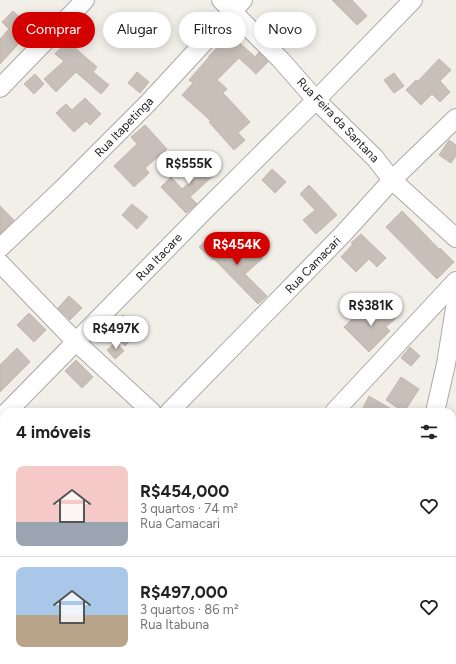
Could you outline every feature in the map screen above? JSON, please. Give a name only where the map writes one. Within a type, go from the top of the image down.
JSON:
[{"type":"street","points":[[0,88],[85,0]]},
{"type":"street","name":"Rua Itacare","points":[[11,408],[413,0]]},
{"type":"street","name":"Rua Feira da Santana","points":[[232,4],[316,100],[375,158],[392,180],[456,238]]},
{"type":"street","name":"Rua Itapetinga","points":[[0,248],[61,190],[143,107],[232,4]]},
{"type":"street","name":"Rua Camacari","points":[[173,408],[343,234],[392,180],[456,118]]},
{"type":"street","points":[[0,263],[76,342],[148,408]]},
{"type":"street","points":[[338,408],[456,282]]},
{"type":"street","points":[[437,408],[456,302]]},
{"type":"building","points":[[332,0],[352,0],[367,16],[357,25]]},
{"type":"building","points":[[12,12],[12,48],[15,48],[0,64],[0,39],[9,29],[2,22]]},
{"type":"building","points":[[61,48],[75,48],[97,67],[93,72],[109,85],[101,94],[76,72],[56,92],[44,79],[64,61],[55,54]]},
{"type":"building","points":[[217,48],[245,48],[255,57],[259,52],[268,62],[256,74],[239,58],[217,80],[227,89],[223,93],[250,122],[238,133],[245,140],[234,150],[209,122],[211,121],[182,95],[193,83],[189,80]]},
{"type":"building","points":[[439,59],[451,70],[440,81],[450,92],[440,102],[432,94],[421,105],[406,90],[416,80],[417,82]]},
{"type":"building","points":[[137,72],[149,82],[140,93],[128,83]]},
{"type":"building","points":[[394,73],[404,86],[394,93],[384,80]]},
{"type":"building","points":[[35,74],[44,84],[34,94],[24,84]]},
{"type":"building","points":[[85,98],[101,114],[90,125],[86,121],[74,132],[56,113],[66,104],[72,110]]},
{"type":"building","points":[[145,125],[167,149],[145,168],[149,173],[134,187],[114,166],[137,144],[131,137]]},
{"type":"building","points":[[449,140],[456,145],[456,156],[451,163],[439,155]]},
{"type":"building","points":[[199,154],[216,173],[190,197],[197,204],[186,213],[161,187],[171,177],[182,189],[201,173],[190,162]]},
{"type":"building","points":[[272,169],[286,182],[275,193],[262,180]]},
{"type":"building","points":[[309,185],[337,215],[316,234],[303,220],[315,210],[300,194]]},
{"type":"building","points":[[132,204],[148,217],[137,229],[122,215]]},
{"type":"building","points":[[0,206],[14,220],[0,234]]},
{"type":"building","points":[[402,211],[439,249],[440,248],[454,262],[437,279],[386,227]]},
{"type":"building","points":[[361,234],[386,258],[377,267],[369,259],[356,272],[341,257],[353,244],[351,243]]},
{"type":"building","points":[[209,237],[227,255],[230,252],[234,257],[243,249],[246,251],[252,245],[263,258],[245,274],[267,296],[258,304],[214,259],[213,260],[199,247]]},
{"type":"building","points":[[69,296],[82,308],[70,320],[58,308]]},
{"type":"building","points":[[365,306],[376,317],[388,306],[398,316],[386,327],[390,331],[369,352],[344,327]]},
{"type":"building","points":[[29,313],[46,330],[34,342],[17,325]]},
{"type":"building","points":[[123,315],[140,331],[125,346],[109,330]]},
{"type":"building","points":[[116,342],[124,351],[115,359],[107,350]]},
{"type":"building","points":[[410,347],[420,356],[411,366],[401,358]]},
{"type":"building","points":[[17,348],[30,362],[0,392],[0,365]]},
{"type":"building","points":[[76,360],[93,377],[82,388],[65,371]]},
{"type":"building","points":[[401,377],[419,389],[407,408],[398,408],[386,400]]},
{"type":"building","points":[[369,396],[389,408],[363,408]]}]
